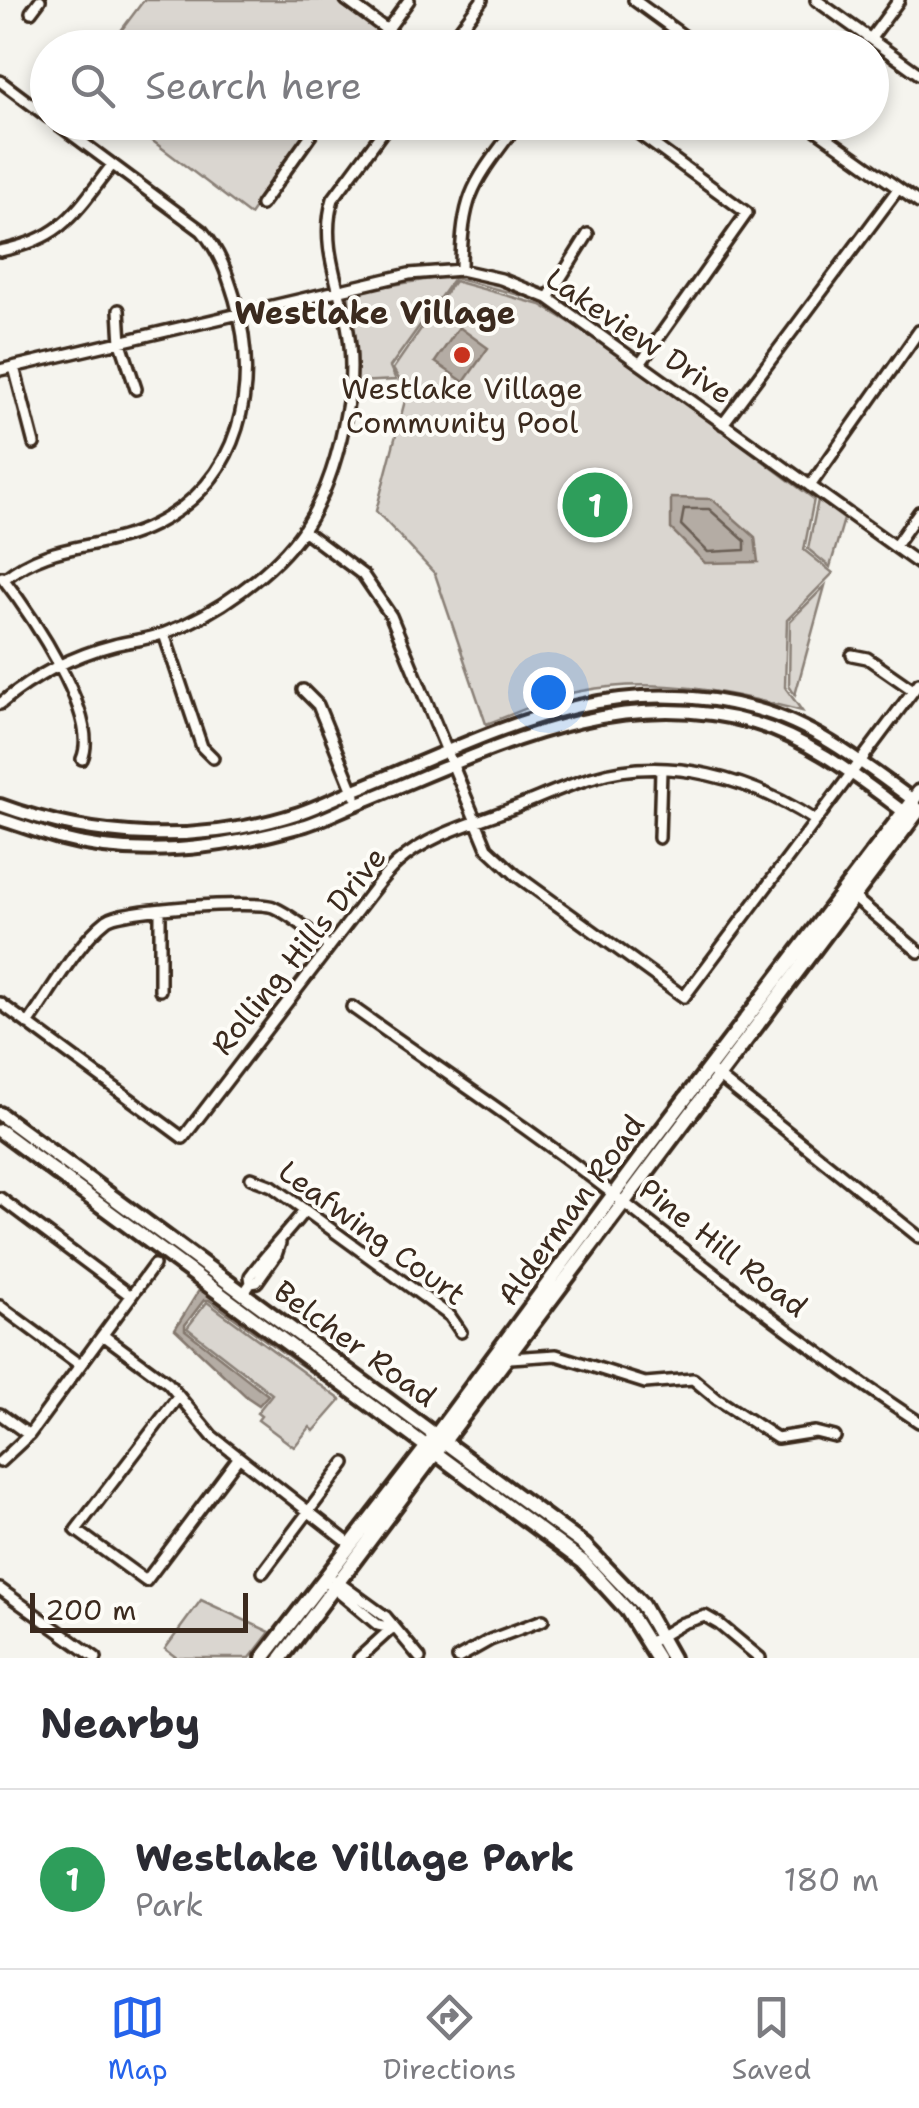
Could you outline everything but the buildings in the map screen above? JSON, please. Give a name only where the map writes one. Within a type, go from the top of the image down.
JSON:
[{"type":"main road","name":"Alderman Road","points":[[281,1658],[618,1199],[914,806]]},
{"type":"main road","name":"Belcher Road","points":[[0,1114],[244,1294],[436,1444],[605,1564],[642,1605],[655,1639],[657,1658]]},
{"type":"main road","name":"Belcher Road","points":[[0,1131],[244,1294]]},
{"type":"main road","name":"Alderman Road","points":[[263,1658],[350,1544],[510,1358],[618,1199]]},
{"type":"main road","name":"Belcher Road","points":[[655,1639],[672,1658]]},
{"type":"street","points":[[31,12],[40,0]]},
{"type":"street","points":[[346,0],[386,30],[409,0]]},
{"type":"street","points":[[460,30],[482,0]]},
{"type":"street","points":[[634,0],[675,30]]},
{"type":"street","points":[[816,0],[859,30]]},
{"type":"street","points":[[877,30],[899,0]]},
{"type":"street","points":[[889,52],[919,74]]},
{"type":"street","points":[[0,81],[30,104]]},
{"type":"street","points":[[79,140],[202,231],[218,251],[239,314],[247,367],[243,412],[220,465],[196,494],[155,524],[116,538],[41,555],[2,577],[39,628],[84,721],[87,747],[82,759]]},
{"type":"street","points":[[260,205],[307,140]]},
{"type":"street","points":[[0,704],[57,666],[85,654],[164,634],[235,596],[303,530],[336,458],[348,400],[350,355],[326,230],[333,199],[377,140]]},
{"type":"street","points":[[461,270],[462,229],[469,194],[506,140]]},
{"type":"street","points":[[640,364],[747,213],[648,140]]},
{"type":"street","points":[[831,140],[919,204]]},
{"type":"street","points":[[0,251],[40,240],[68,221],[112,165]]},
{"type":"street","points":[[723,424],[898,188]]},
{"type":"street","points":[[548,298],[588,234]]},
{"type":"street","name":"Lakeview Drive","points":[[0,370],[409,274],[461,270],[500,279],[548,298],[919,564]]},
{"type":"street","points":[[118,310],[121,343],[136,389]]},
{"type":"street","points":[[810,486],[919,332]]},
{"type":"street","points":[[14,366],[34,444]]},
{"type":"street","points":[[895,546],[919,512]]},
{"type":"street","points":[[303,530],[364,575],[380,596],[487,848],[516,875],[684,997],[916,686],[867,658],[852,655]]},
{"type":"street","points":[[164,634],[202,747],[213,758]]},
{"type":"street","points":[[303,690],[318,705],[358,803]]},
{"type":"street","points":[[0,806],[87,830],[153,834],[232,828],[298,814],[552,711],[604,698],[691,696],[758,710],[814,732],[860,762],[914,806]]},
{"type":"street","points":[[0,818],[80,843],[153,850],[239,841],[301,827],[554,726],[610,713],[650,709],[686,710],[756,724],[804,743],[852,774],[914,806]]},
{"type":"street","points":[[659,838],[661,770]]},
{"type":"street","name":"Rolling Hills Drive","points":[[28,1024],[184,1138],[396,864],[424,844],[594,777],[661,770],[735,781],[793,806],[816,821]]},
{"type":"street","points":[[850,894],[919,952]]},
{"type":"street","points":[[0,1003],[28,1024],[92,934],[109,918],[129,911],[249,902],[271,906],[329,947]]},
{"type":"street","points":[[160,910],[160,990]]},
{"type":"street","name":"Pine Hill Road","points":[[352,1007],[618,1199],[760,1310],[919,1422]]},
{"type":"street","points":[[713,1072],[919,1237]]},
{"type":"street","name":"Leafwing Court","points":[[252,1178],[272,1186],[450,1316],[462,1332]]},
{"type":"street","points":[[0,1198],[131,1296]]},
{"type":"street","points":[[244,1294],[257,1282],[269,1258],[305,1210]]},
{"type":"street","points":[[0,1462],[29,1435],[154,1265]]},
{"type":"street","points":[[0,1306],[80,1364]]},
{"type":"street","points":[[103,1335],[168,1383],[212,1436],[350,1544]]},
{"type":"street","points":[[510,1358],[556,1355],[645,1383],[693,1379],[716,1399],[777,1438],[815,1432],[835,1437]]},
{"type":"street","points":[[178,1398],[76,1530],[146,1582],[240,1457]]},
{"type":"street","points":[[0,1414],[29,1435]]},
{"type":"street","points":[[263,1572],[345,1463]]},
{"type":"street","points":[[324,1577],[378,1625],[392,1628],[420,1658]]},
{"type":"street","points":[[0,1588],[96,1658]]},
{"type":"street","points":[[655,1639],[682,1623],[704,1616],[720,1624],[760,1658]]},
{"type":"street","points":[[458,1658],[490,1640],[543,1620]]},
{"type":"street","points":[[360,1658],[392,1628]]},
{"type":"shaded area","points":[[144,0],[340,0],[380,30],[122,30]]},
{"type":"shaded area","points":[[151,140],[303,140],[250,215]]},
{"type":"shaded area","points":[[462,274],[538,300],[454,278],[390,367],[396,380],[356,382],[348,292]]},
{"type":"shaded area","points":[[454,281],[541,305],[607,345],[814,499],[804,550],[833,573],[787,620],[785,687],[802,711],[720,692],[637,685],[569,694],[486,724],[435,574],[376,511],[407,393],[393,369]]},
{"type":"shaded area","points":[[818,500],[844,519],[830,567],[808,549]]},
{"type":"shaded area","points":[[825,586],[795,695],[789,686],[790,621]]},
{"type":"shaded area","points":[[207,1302],[341,1400],[294,1447],[258,1420],[261,1416],[257,1413],[272,1394],[187,1328]]},
{"type":"shaded area","points":[[201,1600],[270,1632],[250,1658],[177,1658],[165,1649]]},
{"type":"water","name":"Westlake Village Community Pool","points":[[459,327],[488,348],[464,382],[435,362]]},
{"type":"water","points":[[671,498],[712,499],[755,537],[758,562],[705,563],[671,529]]},
{"type":"water","points":[[201,1287],[340,1393],[204,1300],[185,1330],[268,1395],[259,1405],[247,1397],[175,1329]]},
{"type":"place","name":"Westlake Village Community Pool","points":[[462,355]]},
{"type":"place","name":"Westlake Village Park","points":[[595,505]]},
{"type":"district","name":"Westlake Village","points":[[375,313]]}]
